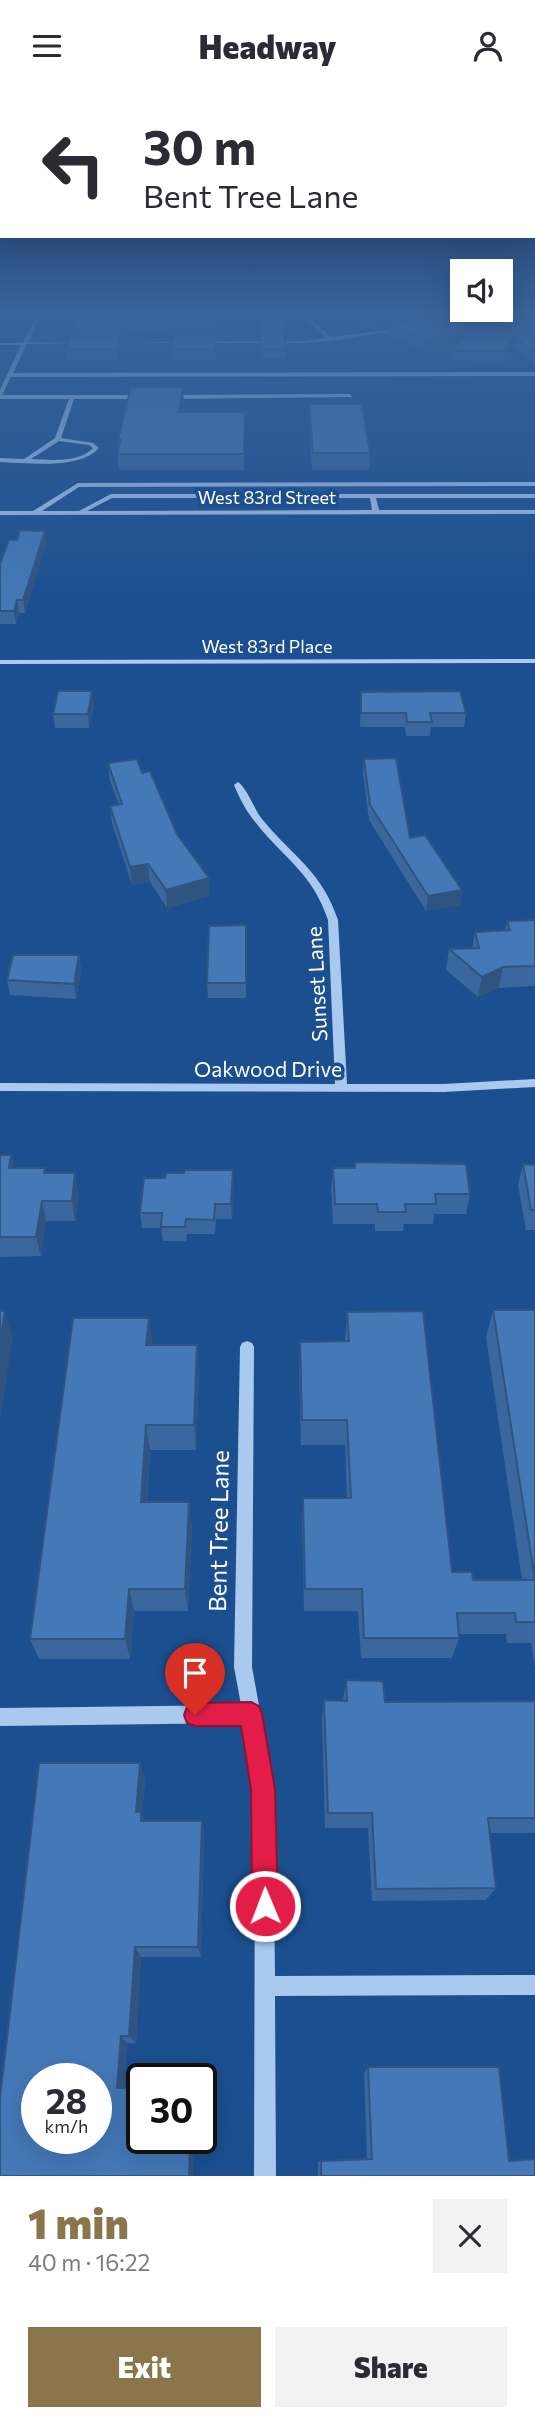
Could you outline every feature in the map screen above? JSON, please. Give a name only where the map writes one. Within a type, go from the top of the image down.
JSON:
[{"type":"street","points":[[26,460],[58,439],[67,411]]},
{"type":"street","points":[[0,460],[65,461],[87,457],[94,454],[96,448],[58,439]]},
{"type":"street","points":[[34,513],[78,485],[535,484]]},
{"type":"street","points":[[79,513],[111,496],[535,496]]},
{"type":"street","points":[[373,496],[376,513]]},
{"type":"street","points":[[101,503],[120,513]]},
{"type":"street","name":"West 83rd Street","points":[[0,513],[535,512]]},
{"type":"street","name":"West 83rd Place","points":[[0,662],[535,661]]},
{"type":"street","name":"Sunset Lane","points":[[238,785],[250,813],[311,874],[321,886],[330,906],[333,920],[341,1087]]},
{"type":"street","name":"Oakwood Drive","points":[[0,1087],[444,1088],[535,1083]]},
{"type":"street","name":"Bent Tree Lane","points":[[247,1347],[243,1659],[263,1789],[265,2176]]},
{"type":"street","points":[[0,1717],[251,1714]]},
{"type":"street","points":[[266,1986],[535,1985]]},
{"type":"building","points":[[125,411],[245,412],[244,454],[117,454],[121,440],[118,440]]},
{"type":"building","points":[[310,411],[363,411],[370,453],[313,453]]},
{"type":"building","points":[[20,530],[45,531],[23,600],[17,600],[14,611],[0,611],[0,564],[9,540],[17,540]]},
{"type":"building","points":[[58,691],[92,691],[88,714],[53,714]]},
{"type":"building","points":[[460,691],[466,713],[430,713],[432,722],[407,722],[406,713],[361,713],[361,692]]},
{"type":"building","points":[[396,758],[410,838],[425,835],[462,890],[428,896],[370,805],[364,759]]},
{"type":"building","points":[[137,759],[142,773],[150,771],[177,834],[209,878],[166,890],[148,864],[130,867],[110,806],[122,804],[108,763]]},
{"type":"building","points":[[535,920],[535,966],[503,967],[482,977],[449,949],[479,948],[475,932],[510,930],[507,921]]},
{"type":"building","points":[[246,925],[246,983],[207,983],[209,926]]},
{"type":"building","points":[[13,955],[79,955],[74,984],[7,980]]},
{"type":"building","points":[[0,1155],[11,1155],[9,1168],[45,1168],[44,1173],[75,1173],[72,1201],[42,1201],[36,1237],[0,1237]]},
{"type":"building","points":[[355,1162],[466,1164],[470,1194],[435,1194],[436,1204],[405,1204],[406,1212],[378,1212],[377,1204],[335,1204],[333,1168],[355,1168]]},
{"type":"building","points":[[523,1164],[535,1165],[535,1210],[531,1210]]},
{"type":"building","points":[[185,1170],[233,1170],[231,1204],[215,1204],[214,1220],[186,1219],[185,1227],[161,1227],[162,1213],[140,1213],[144,1178],[165,1178],[166,1173],[184,1173]]},
{"type":"building","points":[[493,1310],[535,1310],[535,1580]]},
{"type":"building","points":[[0,1311],[5,1311],[0,1342]]},
{"type":"building","points":[[423,1311],[452,1572],[472,1572],[473,1580],[535,1580],[535,1622],[516,1622],[515,1613],[457,1613],[459,1638],[364,1638],[362,1589],[305,1589],[303,1498],[351,1498],[347,1420],[302,1420],[300,1342],[349,1341],[347,1312]]},
{"type":"building","points":[[73,1318],[149,1318],[146,1345],[197,1345],[194,1425],[146,1425],[141,1502],[189,1502],[185,1589],[129,1589],[125,1639],[30,1639]]},
{"type":"building","points":[[346,1680],[383,1681],[385,1702],[535,1701],[535,1818],[488,1818],[496,1888],[376,1889],[372,1813],[328,1813],[324,1700],[347,1701]]},
{"type":"building","points":[[39,1763],[140,1763],[136,1812],[141,1812],[141,1821],[202,1821],[198,1947],[135,1947],[129,2036],[121,2036],[117,2088],[126,2088],[126,2154],[190,2154],[189,2176],[0,2176],[0,2098]]},
{"type":"building","points":[[368,2067],[499,2067],[509,2161],[535,2159],[535,2176],[321,2176],[321,2161],[372,2159]]},
{"type":"route","points":[[195,1715],[251,1714],[262,1771],[265,1906]]}]
